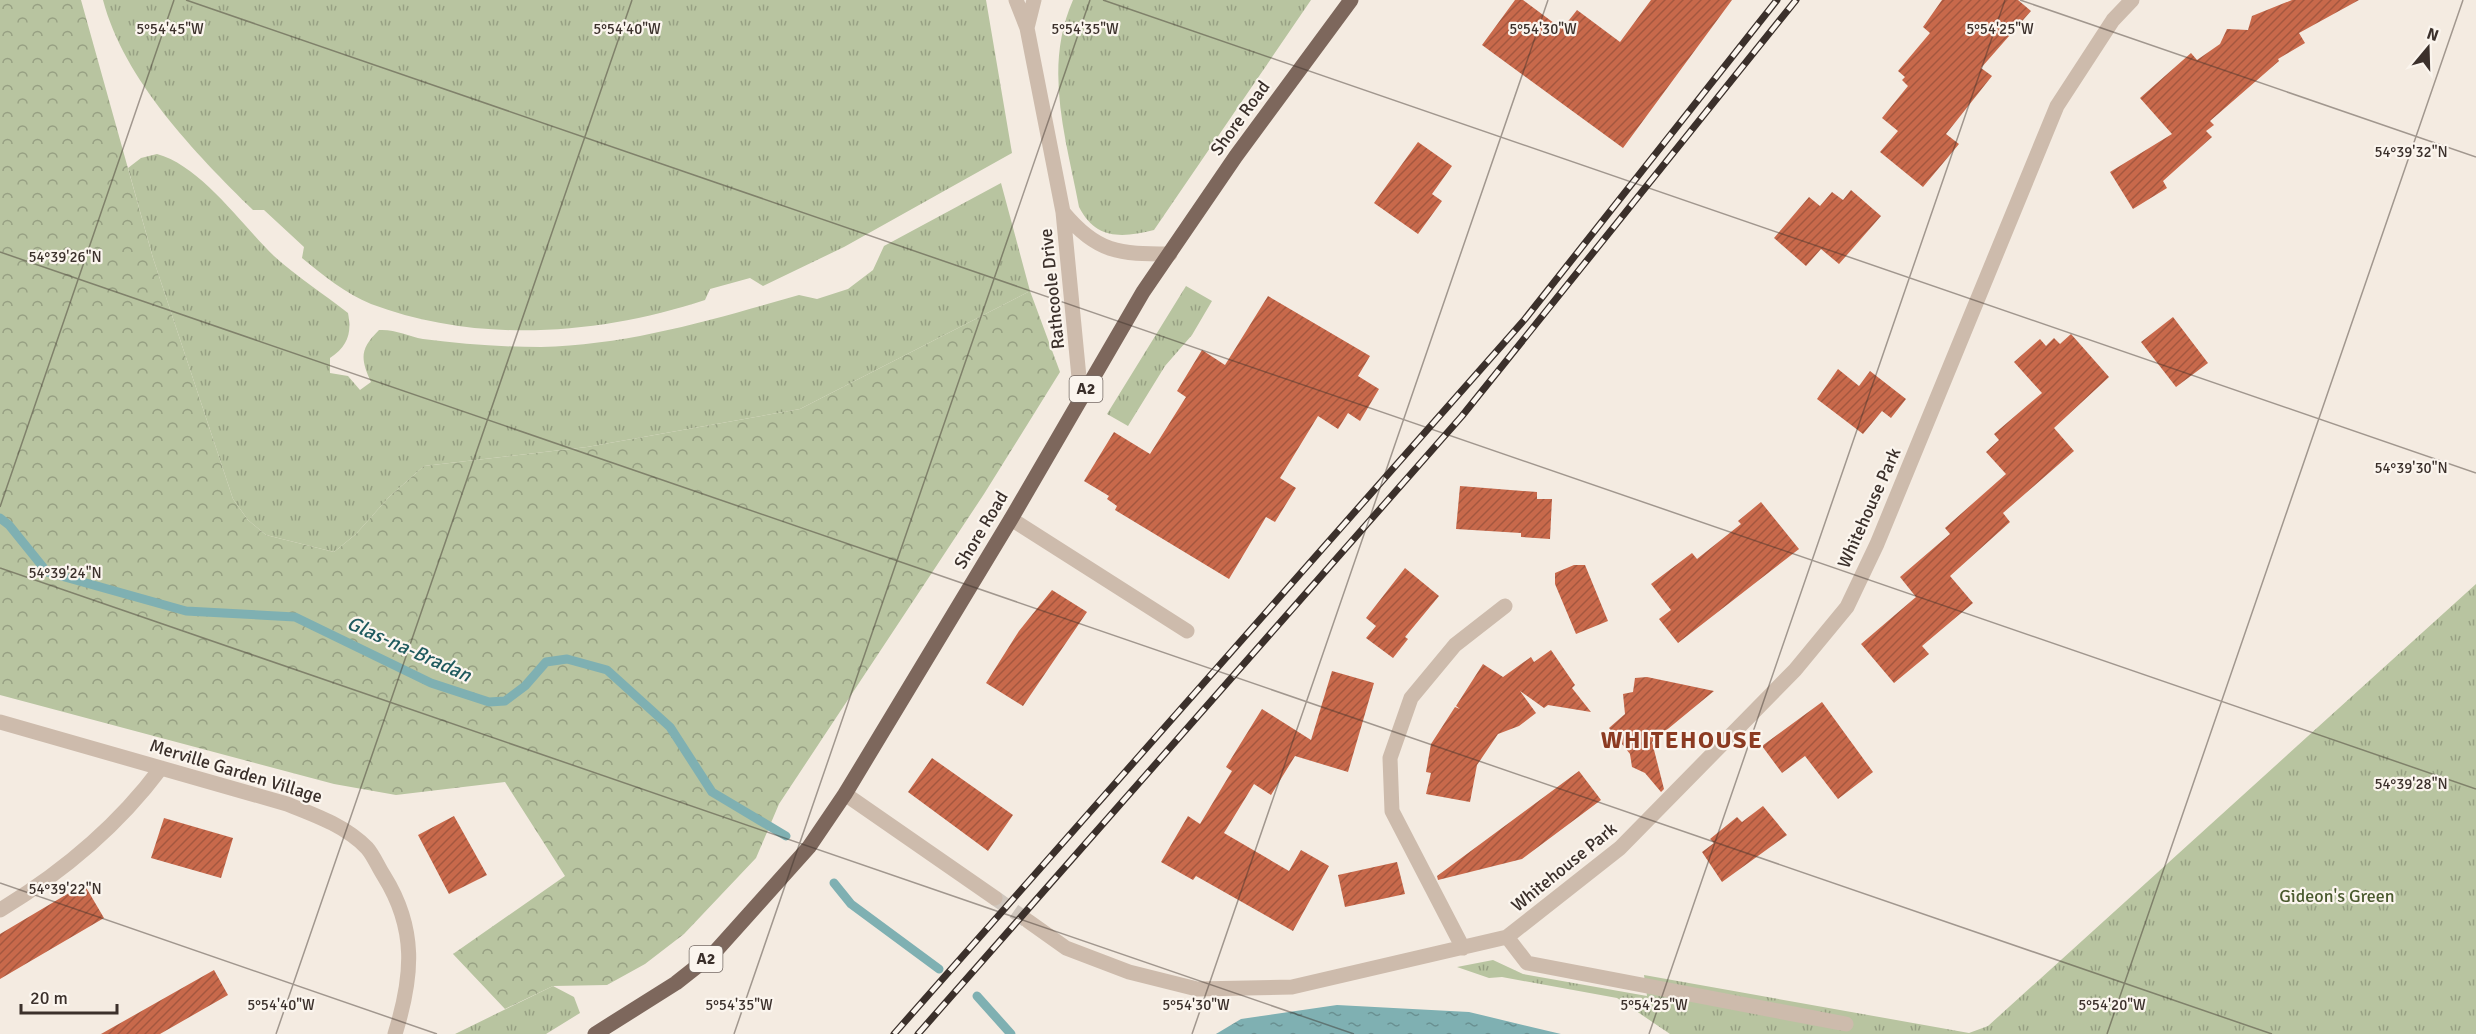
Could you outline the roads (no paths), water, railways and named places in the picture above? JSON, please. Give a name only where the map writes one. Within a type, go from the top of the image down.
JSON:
[{"type":"main road","name":"Shore Road","points":[[595,1034],[676,983],[714,953],[808,847],[845,794],[1011,519],[1143,292],[1236,156],[1351,0]]},
{"type":"street","name":"Rathcoole Drive","points":[[1016,0],[1027,28],[1063,212],[1081,398]]},
{"type":"street","name":"Rathcoole Drive","points":[[1027,28],[1034,0]]},
{"type":"street","name":"Whitehouse Park","points":[[1507,937],[1620,848],[1795,670],[1846,607],[1877,544],[2056,106],[2113,20],[2132,0]]},
{"type":"street","name":"Rathcoole Drive","points":[[1063,212],[1078,231],[1095,244],[1125,252],[1170,254]]},
{"type":"street","points":[[1011,519],[1187,631]]},
{"type":"street","points":[[1464,948],[1392,811],[1390,758],[1412,698],[1455,645],[1505,606]]},
{"type":"street","name":"Merville Garden Village","points":[[0,722],[287,804],[329,820],[367,848],[399,900],[411,952],[405,999],[395,1034]]},
{"type":"street","points":[[0,910],[46,882],[88,847],[136,800],[161,768]]},
{"type":"street","points":[[845,794],[995,898]]},
{"type":"street","points":[[1028,921],[1066,948],[1129,972],[1197,989],[1292,987],[1507,937],[1527,963],[1846,1024]]},
{"type":"water","points":[[1337,1005],[1469,1012],[1561,1034],[1216,1034],[1241,1019]]},
{"type":"waterway","name":"Glas-na-Bradan","points":[[0,518],[9,525],[47,572],[186,611],[295,617],[431,683],[489,702],[505,701],[525,686],[546,662],[567,659],[607,670],[670,727],[712,792],[786,836]]},
{"type":"waterway","name":"Glas-na-Bradan","points":[[834,883],[851,904],[939,969]]},
{"type":"waterway","name":"Glas-na-Bradan","points":[[977,996],[1011,1034]]},
{"type":"tunnel","points":[[995,898],[1028,921]]},
{"type":"railway","points":[[894,1034],[1525,319],[1777,0]]},
{"type":"railway","points":[[918,1034],[1462,416],[1796,0]]},
{"type":"district","name":"WHITEHOUSE","points":[[1682,740]]},
{"type":"park label","name":"Gideon's Green","points":[[2337,896]]}]
